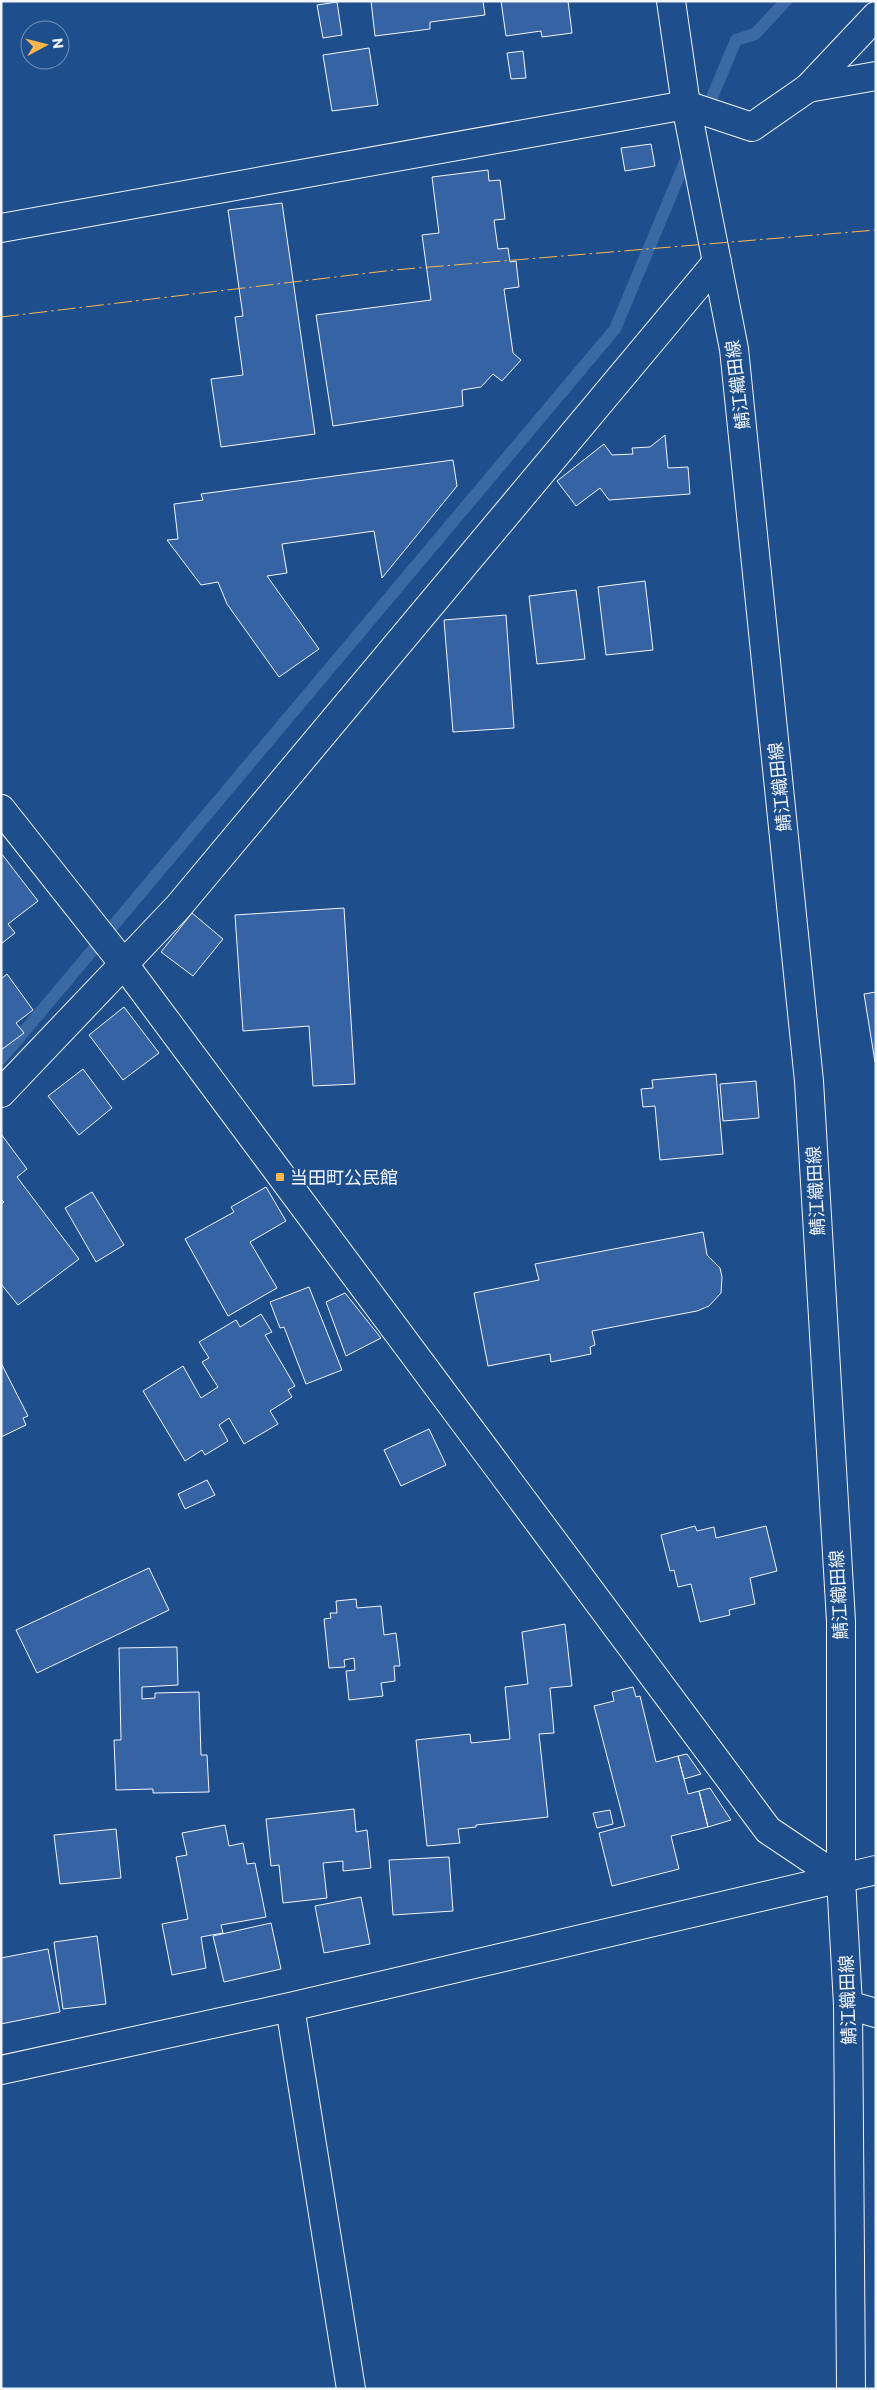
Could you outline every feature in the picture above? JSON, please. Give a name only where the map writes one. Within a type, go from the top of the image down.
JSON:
[{"type":"street","name":"鯖江織田線","points":[[671,1],[686,105],[734,349],[809,1081],[841,1621],[841,1879],[848,2005],[851,2389]]},
{"type":"street","points":[[1,228],[686,105],[752,127],[808,88],[876,16]]},
{"type":"street","points":[[808,88],[876,76]]},
{"type":"street","points":[[1,1093],[178,907],[717,262]]},
{"type":"street","points":[[1,809],[123,963],[768,1830],[841,1879]]},
{"type":"street","points":[[1,2070],[290,2007],[876,1870]]},
{"type":"street","points":[[848,2005],[876,2013]]},
{"type":"street","points":[[290,2007],[351,2389]]},
{"type":"building","points":[[371,1],[483,1],[485,15],[430,22],[430,29],[375,36]]},
{"type":"building","points":[[501,1],[568,1],[572,33],[542,37],[541,31],[506,36]]},
{"type":"building","points":[[337,2],[342,35],[323,38],[317,5]]},
{"type":"building","points":[[369,48],[378,105],[332,111],[323,55]]},
{"type":"building","points":[[523,51],[526,78],[511,79],[507,53]]},
{"type":"building","points":[[651,144],[655,166],[625,171],[621,148]]},
{"type":"building","points":[[488,170],[489,181],[500,180],[505,219],[494,220],[498,249],[508,248],[510,262],[516,261],[519,287],[504,289],[513,353],[521,360],[502,381],[493,374],[481,387],[462,390],[463,406],[333,426],[316,315],[431,300],[422,235],[439,233],[432,177]]},
{"type":"building","points":[[282,203],[315,434],[221,447],[211,379],[243,375],[235,317],[243,316],[228,210]]},
{"type":"building","points":[[665,435],[668,468],[688,467],[690,494],[609,500],[600,488],[576,506],[557,481],[604,444],[612,455],[633,454],[632,448],[650,447]]},
{"type":"building","points":[[453,460],[457,486],[382,578],[374,531],[282,544],[287,573],[267,576],[319,649],[279,677],[227,604],[218,582],[201,585],[167,540],[178,539],[174,504],[203,500],[201,494]]},
{"type":"building","points":[[645,581],[653,650],[606,655],[598,587]]},
{"type":"building","points":[[576,590],[585,659],[537,664],[529,596]]},
{"type":"building","points":[[506,615],[514,728],[453,732],[444,620]]},
{"type":"building","points":[[1,853],[38,901],[8,924],[15,933],[1,944]]},
{"type":"building","points":[[344,908],[355,1084],[313,1086],[309,1026],[243,1031],[235,915]]},
{"type":"building","points":[[192,913],[223,939],[193,976],[161,952]]},
{"type":"building","points":[[7,974],[33,1010],[16,1023],[24,1033],[1,1050],[1,979]]},
{"type":"building","points":[[876,992],[876,1062],[875,1062],[864,994]]},
{"type":"building","points":[[124,1007],[159,1053],[123,1080],[89,1035]]},
{"type":"building","points":[[83,1069],[112,1108],[79,1135],[48,1096]]},
{"type":"building","points":[[716,1074],[723,1154],[660,1160],[655,1106],[643,1107],[641,1089],[653,1088],[652,1080]]},
{"type":"building","points":[[756,1081],[759,1118],[723,1121],[720,1084]]},
{"type":"building","points":[[1,1134],[27,1169],[17,1177],[79,1259],[18,1305],[1,1284],[1,1204],[4,1202],[1,1199]]},
{"type":"building","points":[[266,1187],[286,1221],[250,1242],[277,1288],[228,1316],[185,1239],[234,1212],[231,1207]]},
{"type":"building","points":[[92,1192],[124,1245],[96,1262],[65,1208]]},
{"type":"building","points":[[703,1232],[707,1255],[720,1268],[722,1277],[721,1293],[709,1306],[697,1311],[592,1331],[595,1345],[590,1347],[591,1354],[551,1362],[550,1354],[488,1366],[474,1293],[539,1280],[535,1264]]},
{"type":"building","points":[[309,1287],[342,1370],[306,1384],[284,1327],[280,1328],[270,1302]]},
{"type":"building","points":[[345,1293],[381,1338],[346,1356],[326,1302]]},
{"type":"building","points":[[261,1314],[272,1332],[265,1335],[295,1386],[288,1390],[292,1397],[270,1411],[278,1424],[244,1444],[229,1418],[219,1425],[228,1441],[205,1455],[202,1450],[185,1461],[143,1391],[183,1366],[201,1398],[218,1387],[202,1362],[209,1358],[199,1342],[236,1320],[240,1327]]},
{"type":"building","points":[[1,1363],[28,1416],[23,1418],[26,1425],[1,1437]]},
{"type":"building","points":[[429,1429],[446,1465],[401,1486],[384,1450]]},
{"type":"building","points":[[207,1480],[215,1495],[185,1509],[178,1494]]},
{"type":"building","points":[[695,1526],[697,1531],[714,1527],[716,1538],[766,1526],[777,1571],[750,1578],[755,1604],[729,1610],[730,1615],[700,1622],[691,1584],[678,1587],[674,1570],[670,1571],[661,1535]]},
{"type":"building","points":[[149,1568],[169,1610],[37,1673],[16,1630]]},
{"type":"building","points":[[356,1599],[357,1608],[381,1606],[384,1635],[396,1633],[400,1666],[394,1666],[395,1681],[381,1683],[383,1696],[349,1700],[346,1671],[355,1670],[354,1658],[344,1660],[345,1667],[329,1668],[324,1619],[331,1618],[330,1613],[337,1613],[336,1601]]},
{"type":"building","points":[[565,1624],[572,1686],[550,1688],[554,1733],[539,1734],[548,1817],[476,1825],[476,1827],[458,1829],[460,1843],[427,1846],[416,1740],[470,1734],[471,1743],[510,1739],[505,1687],[528,1684],[522,1632]]},
{"type":"building","points":[[177,1647],[178,1685],[142,1687],[142,1699],[155,1698],[155,1693],[199,1692],[201,1755],[207,1755],[209,1792],[153,1793],[153,1789],[116,1790],[114,1740],[121,1740],[119,1648]]},
{"type":"building","points":[[633,1687],[636,1697],[640,1696],[656,1762],[678,1756],[688,1794],[699,1791],[708,1827],[671,1836],[679,1869],[612,1886],[599,1833],[625,1826],[594,1706],[614,1701],[612,1692]]},
{"type":"building","points":[[687,1754],[701,1774],[684,1779],[678,1756]]},
{"type":"building","points":[[710,1788],[731,1820],[708,1827],[699,1791]]},
{"type":"building","points":[[354,1809],[356,1832],[367,1830],[371,1868],[343,1871],[343,1861],[323,1863],[327,1898],[283,1903],[279,1865],[271,1866],[266,1819]]},
{"type":"building","points":[[610,1810],[613,1824],[597,1828],[593,1813]]},
{"type":"building","points":[[225,1825],[229,1846],[243,1843],[247,1864],[255,1863],[266,1917],[221,1925],[223,1933],[201,1937],[206,1968],[172,1975],[162,1924],[188,1919],[176,1857],[187,1855],[182,1833]]},
{"type":"building","points":[[116,1829],[121,1878],[60,1884],[54,1835]]},
{"type":"building","points":[[449,1857],[453,1911],[393,1915],[389,1860]]},
{"type":"building","points":[[361,1897],[370,1944],[324,1953],[315,1906]]},
{"type":"building","points":[[271,1923],[281,1969],[224,1982],[213,1936]]},
{"type":"building","points":[[97,1936],[106,2004],[63,2009],[54,1942]]},
{"type":"building","points":[[48,1949],[60,2012],[1,2024],[1,1958]]},
{"type":"waterway","points":[[705,114],[736,40],[755,34],[786,1]]},
{"type":"waterway","points":[[1,1059],[615,329],[690,150]]},
{"type":"power","points":[[1,317],[394,270],[876,230]]},
{"type":"place","name":"当田町公民館","points":[[280,1177]]}]
